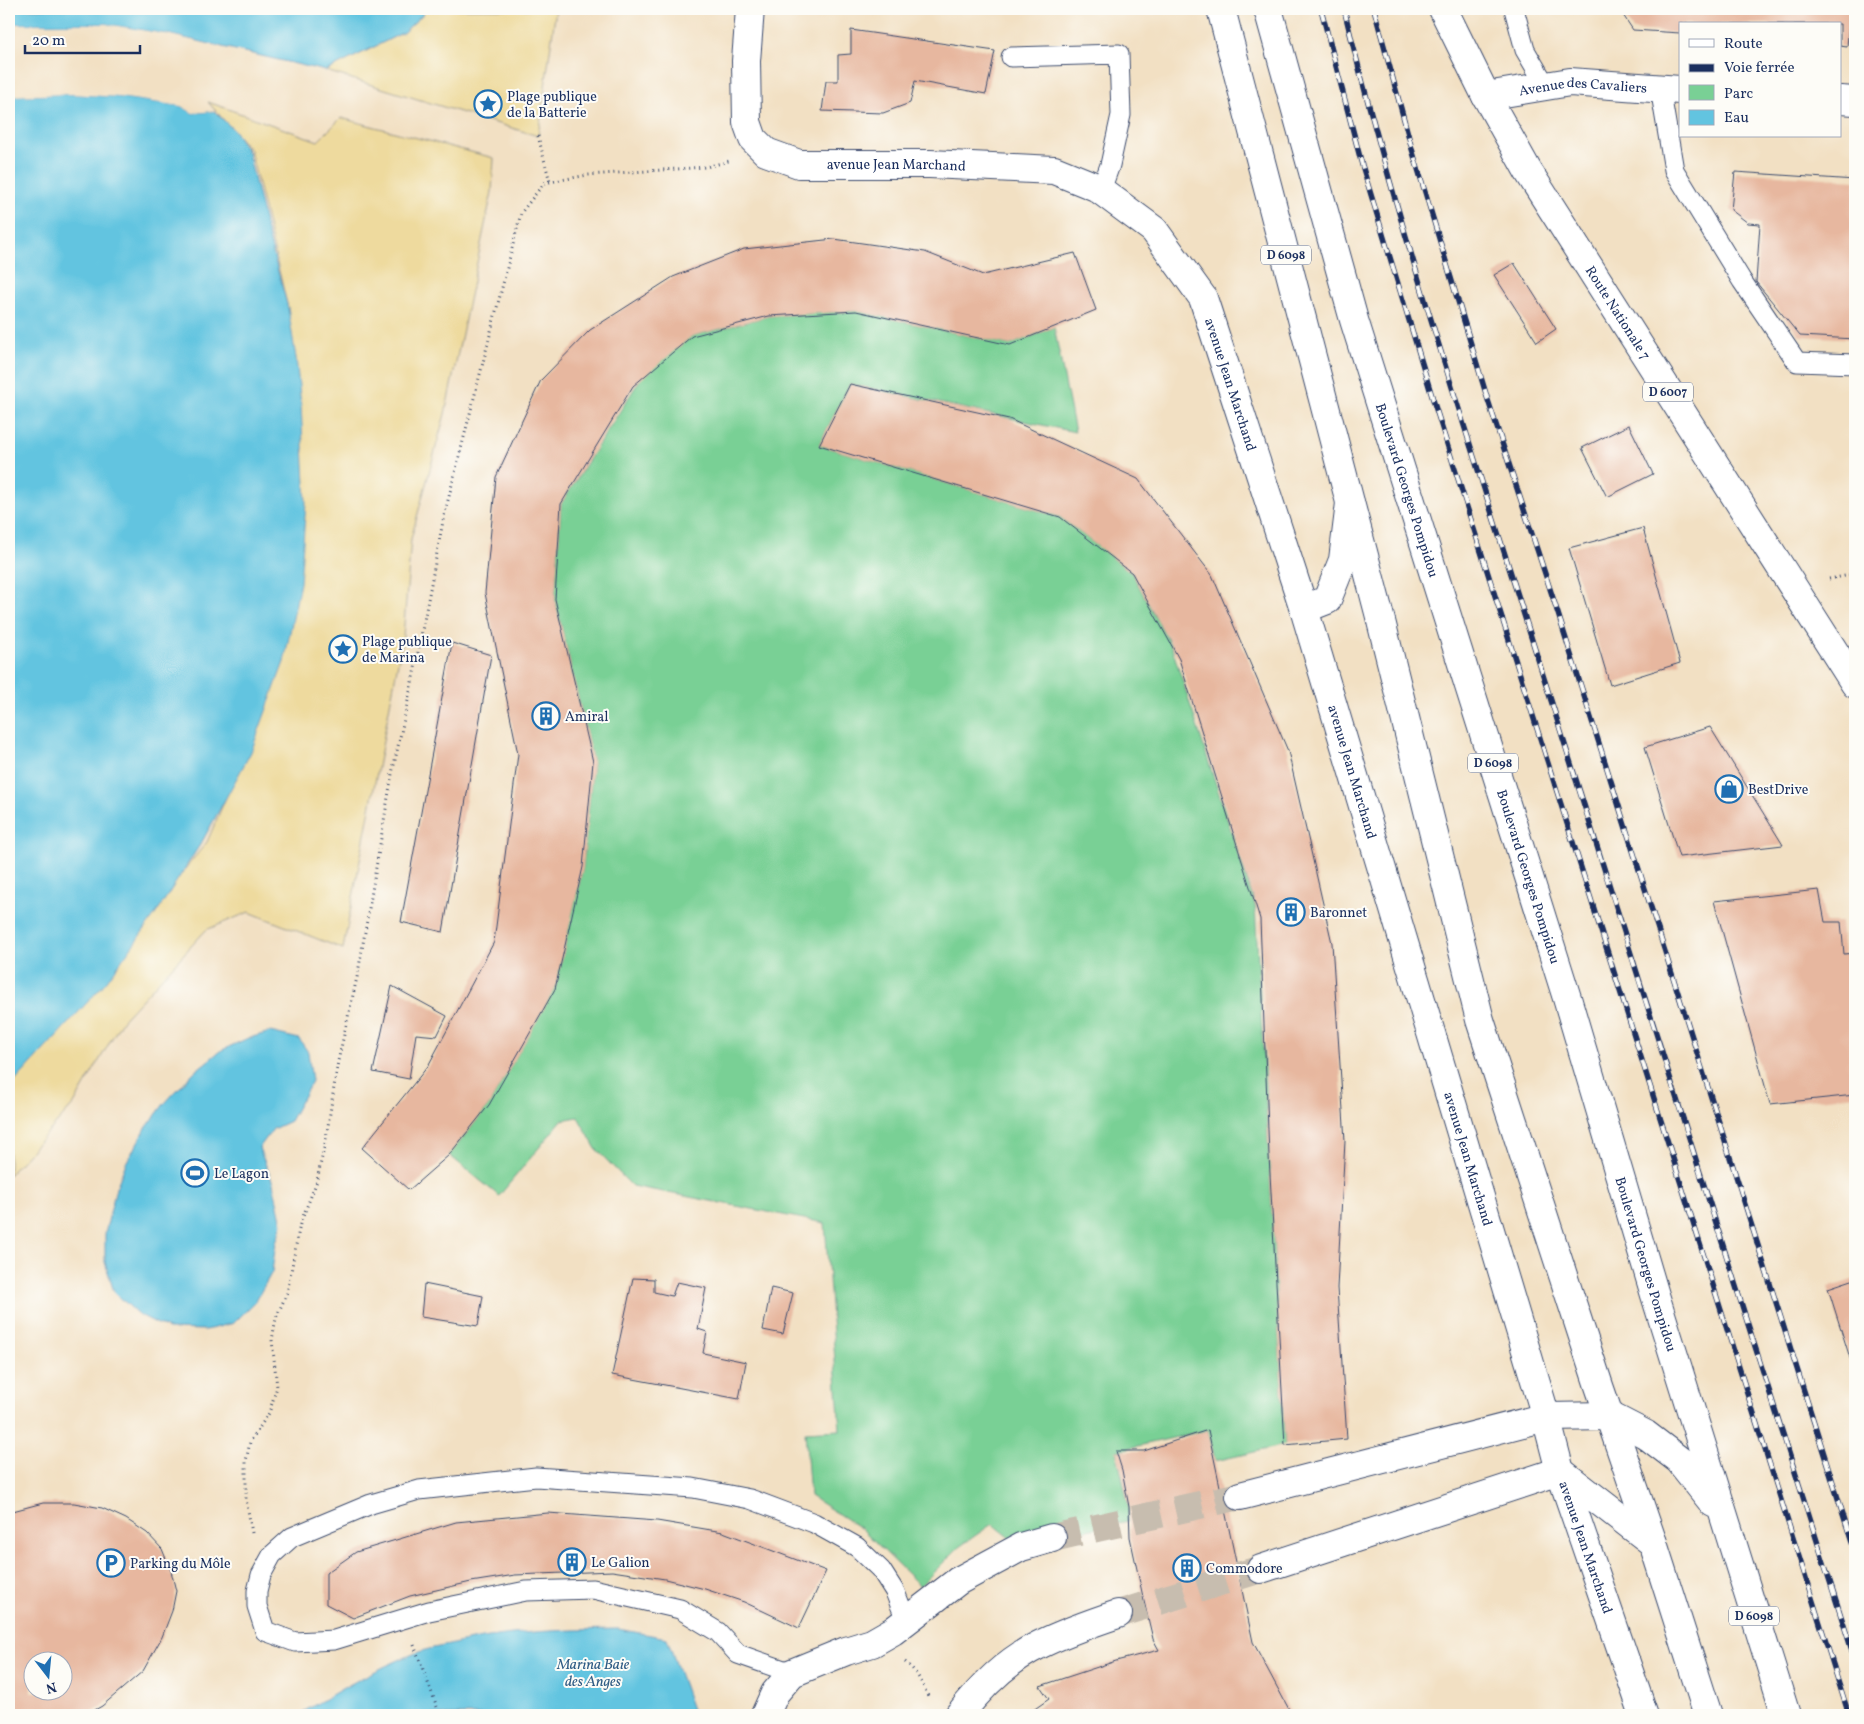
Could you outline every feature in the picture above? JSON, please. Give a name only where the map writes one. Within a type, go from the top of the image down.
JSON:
[{"type":"main road","points":[[750,9],[746,61],[747,122],[753,139],[766,152]]},
{"type":"main road","name":"D 6098","points":[[1222,9],[1350,502],[1480,1020],[1708,1715]]},
{"type":"main road","name":"Boulevard Georges Pompidou","points":[[1268,9],[1354,320],[1567,998],[1654,1295],[1786,1715]]},
{"type":"main road","name":"Route Nationale 7","points":[[1443,9],[1486,96],[1528,171],[1855,684]]},
{"type":"main road","name":"Avenue des Cavaliers","points":[[1486,96],[1570,82],[1670,89]]},
{"type":"main road","points":[[1842,100],[1855,102]]},
{"type":"main road","name":"avenue Jean Marchand","points":[[766,152],[799,164],[930,164],[1054,170],[1096,186],[1154,230],[1203,298],[1304,609],[1546,1417],[1560,1471],[1644,1715]]},
{"type":"main road","points":[[1304,609],[1327,600],[1343,560],[1350,502]]},
{"type":"main road","points":[[1240,1496],[1546,1417],[1610,1416],[1645,1434],[1679,1460],[1723,1516]]},
{"type":"main road","points":[[1261,1568],[1560,1471],[1653,1543]]},
{"type":"main road","points":[[765,1715],[775,1693],[792,1673],[846,1651],[872,1643],[893,1631],[958,1581],[1021,1548],[1052,1538]]},
{"type":"main road","points":[[959,1715],[996,1674],[1037,1645],[1118,1614]]},
{"type":"lane","points":[[1514,9],[1525,50],[1546,86]]},
{"type":"lane","points":[[1011,58],[1118,54],[1121,115],[1110,165],[1101,190]]},
{"type":"lane","points":[[1670,89],[1674,170],[1742,281],[1797,362],[1855,364]]},
{"type":"lane","points":[[792,1673],[738,1654],[718,1632],[680,1609],[593,1589],[526,1591],[429,1611],[334,1640],[295,1642],[265,1631],[257,1606],[257,1591],[261,1575],[272,1555],[292,1537],[346,1514],[371,1504],[420,1490],[536,1477],[693,1488],[750,1499],[814,1523],[857,1547],[881,1570],[895,1592],[906,1620]]},
{"type":"path","points":[[538,136],[550,182]]},
{"type":"path","points":[[252,1534],[246,1499],[246,1461],[250,1442],[269,1414],[277,1387],[272,1340],[276,1318],[287,1292],[300,1224],[316,1181],[326,1139],[338,1061],[358,973],[378,864],[392,774],[414,673],[444,516],[520,213],[544,183],[588,175],[706,168],[766,152]]},
{"type":"path","points":[[1826,580],[1855,574]]},
{"type":"path","points":[[872,1643],[893,1653],[911,1667],[923,1684],[931,1702]]},
{"type":"path","points":[[417,1652],[440,1715]]},
{"type":"green space","points":[[856,311],[1010,345],[1054,327],[1075,432],[850,384],[819,445],[1060,517],[1132,573],[1172,648],[1255,905],[1285,1445],[1215,1461],[1208,1430],[1116,1451],[1129,1507],[1128,1521],[1021,1547],[992,1524],[959,1547],[920,1586],[862,1529],[810,1496],[805,1432],[840,1430],[825,1223],[632,1186],[596,1149],[578,1117],[562,1120],[499,1196],[449,1155],[489,1105],[555,988],[583,867],[593,762],[555,599],[561,504],[641,378],[692,336],[769,316]]},
{"type":"sand","name":"Plage publique de la Batterie","points":[[428,9],[556,9],[538,136],[326,71],[404,32]]},
{"type":"sand","name":"Plage publique de Marina","points":[[208,102],[318,141],[341,118],[494,158],[492,192],[445,414],[411,539],[403,637],[343,949],[249,912],[206,930],[122,1021],[74,1104],[9,1175],[9,1085],[207,842],[284,662],[288,308],[250,150]]},
{"type":"water","points":[[9,9],[428,9],[404,32],[326,71],[171,35],[106,24],[9,24]]},
{"type":"water","points":[[71,94],[119,97],[181,106],[193,113],[214,111],[234,130],[248,152],[288,308],[301,405],[306,503],[300,583],[284,662],[251,752],[203,840],[155,915],[106,982],[9,1088],[9,96]]},
{"type":"water","name":"Le Lagon","points":[[270,1032],[299,1039],[308,1052],[312,1081],[290,1121],[273,1129],[259,1148],[273,1183],[282,1224],[276,1242],[272,1272],[255,1302],[234,1323],[206,1330],[168,1329],[138,1314],[114,1292],[105,1262],[105,1234],[116,1188],[126,1163],[144,1131],[164,1104],[194,1072],[220,1051],[246,1039]]},
{"type":"water","name":"Marina Baie des Anges","points":[[618,1629],[667,1638],[694,1715],[298,1715],[370,1674],[400,1659],[428,1649],[512,1634]]},
{"type":"pier","points":[[9,24],[106,24],[170,35],[220,47],[219,49],[170,37],[106,26],[9,26]]},
{"type":"pier","points":[[71,91],[182,103],[194,111],[213,109],[214,111],[193,113],[181,106],[119,97],[71,94],[9,96],[9,93]]},
{"type":"building","points":[[1619,9],[1850,9],[1847,47],[1842,46],[1842,22],[1679,22],[1679,33],[1633,30]]},
{"type":"building","points":[[851,30],[995,51],[986,94],[915,81],[910,103],[883,113],[822,111],[826,81],[838,81],[838,55],[851,54]]},
{"type":"building","points":[[1735,172],[1855,180],[1855,339],[1800,336],[1756,282],[1760,224],[1748,223],[1731,210]]},
{"type":"building","name":"Amiral","points":[[834,239],[925,252],[983,275],[1075,253],[1096,310],[1010,345],[856,311],[769,316],[692,336],[633,386],[561,504],[555,599],[593,762],[583,867],[555,989],[489,1105],[449,1155],[409,1190],[362,1148],[428,1066],[494,942],[518,754],[485,593],[496,477],[541,380],[590,330],[673,277],[744,249]]},
{"type":"building","points":[[1514,263],[1556,329],[1537,342],[1494,275]]},
{"type":"building","name":"Baronnet","points":[[850,384],[1009,419],[1138,479],[1212,575],[1288,751],[1332,943],[1345,1141],[1337,1288],[1347,1439],[1285,1445],[1269,1156],[1260,919],[1179,659],[1132,573],[1060,517],[819,445]]},
{"type":"building","points":[[1629,425],[1653,474],[1607,497],[1582,448]]},
{"type":"building","points":[[1643,528],[1680,663],[1610,685],[1569,548]]},
{"type":"building","points":[[452,643],[491,655],[443,932],[401,922]]},
{"type":"building","points":[[1710,727],[1783,845],[1679,857],[1645,747]]},
{"type":"building","points":[[1819,890],[1825,922],[1841,922],[1844,954],[1855,953],[1855,1095],[1770,1104],[1714,901]]},
{"type":"building","points":[[392,986],[447,1016],[437,1036],[416,1034],[409,1079],[373,1072]]},
{"type":"building","points":[[633,1278],[654,1279],[654,1292],[672,1296],[677,1282],[706,1288],[698,1329],[707,1332],[703,1353],[746,1362],[739,1399],[612,1375]]},
{"type":"building","points":[[1855,1279],[1855,1374],[1828,1288]]},
{"type":"building","points":[[424,1284],[483,1296],[478,1326],[421,1317]]},
{"type":"building","points":[[771,1288],[793,1293],[783,1334],[763,1330]]},
{"type":"building","name":"Commodore","points":[[1208,1430],[1253,1642],[1292,1715],[1026,1715],[1049,1699],[1040,1686],[1116,1661],[1159,1650],[1153,1639],[1130,1537],[1129,1507],[1122,1470],[1116,1451],[1144,1451]]},
{"type":"building","points":[[43,1503],[74,1503],[102,1508],[126,1519],[147,1533],[162,1549],[171,1571],[176,1591],[172,1611],[162,1637],[143,1671],[102,1706],[86,1715],[9,1715],[9,1512]]},
{"type":"building","name":"Le Galion","points":[[548,1513],[657,1521],[723,1532],[826,1571],[799,1628],[744,1602],[705,1589],[665,1579],[612,1571],[515,1575],[471,1582],[410,1596],[353,1618],[326,1604],[326,1573],[356,1552],[456,1522]]},
{"type":"tunnel","points":[[1052,1538],[1240,1496]]},
{"type":"tunnel","points":[[1118,1614],[1261,1569]]},
{"type":"railway","points":[[1321,9],[1362,165],[1435,406],[1849,1715]]},
{"type":"railway","points":[[1344,9],[1389,176],[1438,343],[1855,1660]]},
{"type":"railway","points":[[1374,9],[1412,149],[1487,397],[1554,601],[1855,1552]]},
{"type":"place","name":"Plage publique de la Batterie","points":[[488,104]]},
{"type":"place","name":"Plage publique de Marina","points":[[343,649]]},
{"type":"place","name":"Amiral","points":[[546,716]]},
{"type":"place","name":"BestDrive","points":[[1729,789]]},
{"type":"place","name":"Baronnet","points":[[1291,912]]},
{"type":"place","name":"Le Lagon","points":[[195,1173]]},
{"type":"place","name":"Le Galion","points":[[572,1562]]},
{"type":"place","name":"Parking du Môle","points":[[111,1563]]},
{"type":"place","name":"Commodore","points":[[1187,1568]]}]
